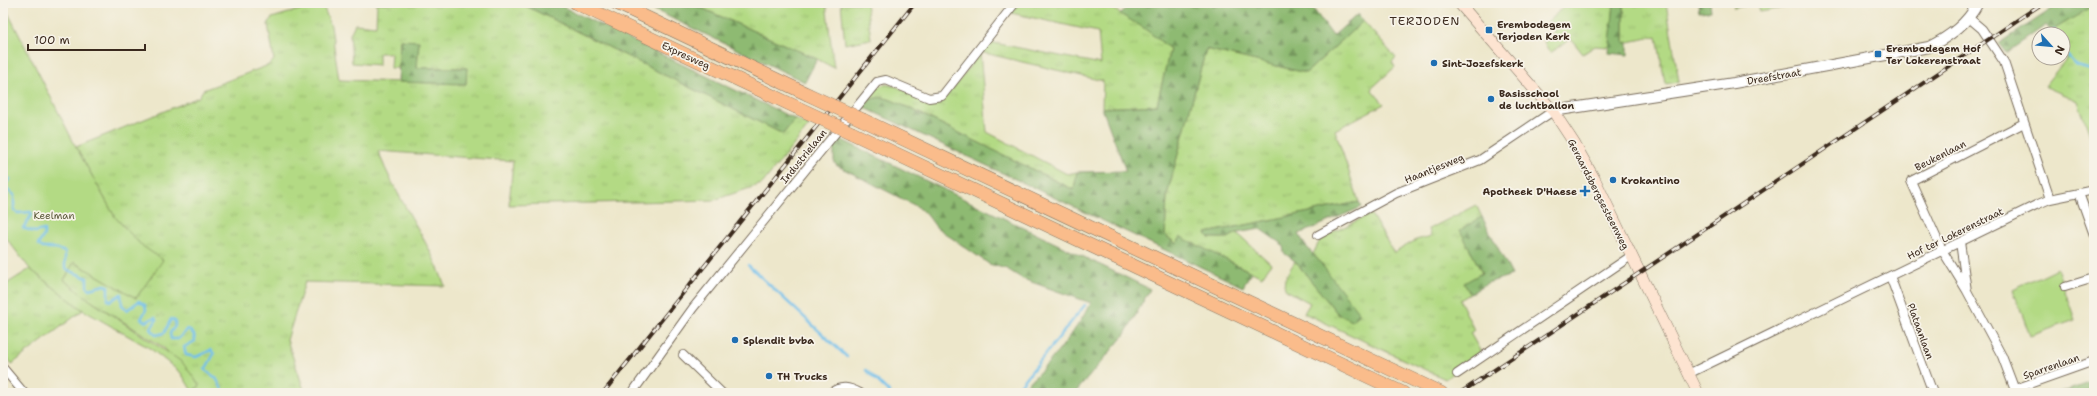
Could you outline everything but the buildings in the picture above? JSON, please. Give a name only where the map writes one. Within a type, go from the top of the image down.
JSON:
[{"type":"highway","name":"Expresweg","points":[[576,3],[1403,393]]},
{"type":"highway","name":"Expresweg","points":[[616,3],[1441,393]]},
{"type":"main road","name":"Geraardsbergsesteenweg","points":[[1458,3],[1552,111],[1574,142],[1698,393]]},
{"type":"street","name":"Industrielaan","points":[[632,393],[693,308],[877,82],[886,80],[929,98],[942,96],[1016,3]]},
{"type":"street","name":"Dreefstraat","points":[[1552,111],[1734,83],[1929,47],[1948,37],[1969,18],[1978,3]]},
{"type":"street","points":[[1969,18],[1982,29],[2000,55],[2008,72],[2050,199]]},
{"type":"street","name":"Haantjesweg","points":[[1318,235],[1396,193],[1480,160],[1552,111]]},
{"type":"street","name":"Beukenlaan","points":[[2015,391],[2002,356],[1942,250],[1911,181],[2024,123]]},
{"type":"street","name":"Hof ter Lokerenstraat","points":[[1688,374],[2050,199],[2094,190]]},
{"type":"street","points":[[2079,193],[2094,235]]},
{"type":"street","name":"Beukenlaan","points":[[1960,242],[1967,292]]},
{"type":"street","name":"Geraardsbergsesteenweg","points":[[1457,374],[1631,256]]},
{"type":"street","name":"Plataanlaan","points":[[1890,276],[1934,393]]},
{"type":"street","points":[[2065,287],[2094,278]]},
{"type":"street","points":[[683,355],[722,393]]},
{"type":"street","name":"Sparrenlaan","points":[[2015,391],[2094,361]]},
{"type":"street","points":[[3,368],[24,393]]},
{"type":"street","points":[[830,393],[837,388],[850,387],[860,393]]},
{"type":"green space","name":"Keelman","points":[[3,3],[76,147],[115,217],[141,245],[163,260],[136,298],[74,262],[64,280],[91,301],[182,362],[200,386],[192,391],[181,373],[151,349],[83,310],[30,269],[3,234]]},
{"type":"green space","points":[[322,3],[331,26],[339,80],[466,84],[466,68],[417,68],[419,42],[400,40],[399,68],[390,68],[391,53],[379,53],[379,65],[352,63],[350,34],[355,24],[376,26],[377,3],[520,3],[783,134],[795,119],[809,126],[762,184],[714,200],[509,205],[513,161],[378,151],[385,169],[430,252],[445,286],[305,282],[287,340],[305,393],[194,393],[192,391],[200,386],[163,347],[91,301],[64,280],[74,262],[136,298],[162,260],[141,245],[115,217],[76,147],[199,97],[203,90],[269,65],[274,60],[268,24],[272,18]]},
{"type":"green space","points":[[520,3],[555,3],[795,119],[783,134]]},
{"type":"green space","points":[[640,3],[690,3],[817,59],[805,82]]},
{"type":"green space","points":[[690,3],[826,3],[834,68],[817,59]]},
{"type":"green space","points":[[841,3],[866,3],[871,39],[845,44]]},
{"type":"green space","points":[[1020,3],[1075,3],[1081,5],[1099,5],[1109,8],[1137,23],[1170,49],[1157,105],[1102,108],[1103,81],[981,52],[989,42],[1101,64],[1098,32],[1011,13]]},
{"type":"green space","points":[[1131,3],[1309,3],[1333,36],[1358,14],[1363,21],[1306,73],[1206,49],[1167,195],[1165,235],[1176,244],[1181,237],[1251,272],[1243,287],[861,106],[867,101],[873,99],[889,99],[1074,190],[1077,172],[1126,171],[1102,108],[1157,105],[1170,49],[1144,28],[1120,14]]},
{"type":"green space","points":[[1568,3],[1614,3],[1610,47],[1595,46],[1583,54],[1571,39],[1550,53],[1544,42],[1555,31],[1546,23]]},
{"type":"green space","points":[[1614,3],[1624,3],[1624,43],[1628,42],[1628,55],[1609,53]]},
{"type":"green space","points":[[1624,3],[1666,3],[1679,82],[1665,84],[1657,36],[1624,43]]},
{"type":"green space","points":[[1698,3],[1710,3],[1711,11],[1699,12]]},
{"type":"green space","points":[[1733,3],[1758,3],[1734,8]]},
{"type":"green space","points":[[1758,3],[1811,3],[1760,12]]},
{"type":"green space","points":[[2061,3],[2087,3],[2090,8],[2059,26],[2031,26],[2031,36],[2006,53],[1999,44]]},
{"type":"green space","points":[[2087,3],[2094,3],[2094,140],[2092,141],[2078,101],[2044,86],[2060,66],[2071,66],[2071,26],[2059,26],[2089,8]]},
{"type":"green space","points":[[1363,21],[1396,58],[1392,62],[1395,67],[1371,89],[1384,104],[1335,130],[1359,202],[1206,233],[1209,238],[1228,238],[1237,233],[1271,264],[1262,277],[1181,238],[1177,244],[1165,235],[1167,195],[1206,49],[1306,73]]},
{"type":"green space","points":[[400,40],[419,41],[417,68],[467,68],[466,84],[398,82]]},
{"type":"green space","points":[[980,53],[987,132],[1067,174],[1077,172],[1074,190],[889,99],[873,99],[867,101],[861,106],[872,91],[879,86],[887,85],[904,90],[922,99],[940,103],[953,89]]},
{"type":"green space","points":[[842,140],[1150,289],[1125,334],[1075,393],[1017,393],[1028,384],[1058,351],[1076,328],[1091,303],[1023,279],[1007,269],[989,264],[936,227],[928,216],[918,207],[836,165],[834,161],[834,143]]},
{"type":"green space","points":[[1359,202],[1362,207],[1299,234],[1305,245],[1360,314],[1352,321],[1338,314],[1295,261],[1284,253],[1283,245],[1260,229],[1237,233],[1228,238],[1209,238],[1206,233]]},
{"type":"green space","points":[[1476,205],[1482,217],[1461,230],[1482,273],[1465,283],[1470,294],[1460,300],[1474,330],[1470,333],[1482,354],[1445,379],[1304,313],[1310,303],[1286,290],[1284,286],[1285,279],[1295,261],[1338,314],[1319,261],[1313,254],[1321,238],[1371,214],[1394,253],[1416,240],[1431,236],[1429,229]]},
{"type":"green space","points":[[1482,217],[1512,275],[1487,283],[1470,294],[1464,283],[1482,273],[1460,230]]},
{"type":"green space","points":[[2057,268],[2075,320],[2030,336],[2013,289]]},
{"type":"green space","points":[[30,269],[83,310],[12,364],[3,352],[3,286]]},
{"type":"green space","points":[[2094,381],[2094,393],[2060,393]]},
{"type":"waterway","points":[[2071,60],[2077,66],[2094,71]]},
{"type":"waterway","points":[[3,177],[10,179],[3,186],[14,195],[14,211],[18,213],[31,212],[32,214],[23,228],[35,232],[44,230],[44,235],[38,245],[43,248],[53,248]]},
{"type":"waterway","points":[[54,248],[65,252],[65,267],[68,270],[87,278],[87,286],[89,289],[105,285],[108,286],[108,300],[111,301],[121,294],[122,305],[127,310],[139,301],[145,305],[146,310],[141,319],[146,322],[155,317],[156,320],[151,329],[156,335],[164,333],[171,319],[175,321],[175,326],[170,333],[171,339],[178,339],[188,329],[194,335],[195,341],[184,347],[186,355],[196,357],[211,350],[214,354],[205,370],[216,378],[224,393]]},
{"type":"waterway","points":[[748,265],[847,357]]},
{"type":"waterway","points":[[1014,393],[1085,305]]},
{"type":"waterway","points":[[866,370],[890,393]]},
{"type":"railway","points":[[603,393],[915,3]]},
{"type":"railway","points":[[1460,393],[2043,3]]},
{"type":"place","name":"Erembodegem Terjoden Kerk","points":[[1489,30]]},
{"type":"place","name":"Erembodegem Hof Ter Lokerenstraat","points":[[1878,54]]},
{"type":"place","name":"Sint-Jozefskerk","points":[[1434,63]]},
{"type":"place","name":"Basisschool de luchtballon","points":[[1491,99]]},
{"type":"place","name":"Krokantino","points":[[1613,180]]},
{"type":"place","name":"Apotheek D'Haese","points":[[1585,191]]},
{"type":"place","name":"Splendit bvba","points":[[735,340]]},
{"type":"place","name":"TH Trucks","points":[[769,376]]},
{"type":"district","name":"TERJODEN","points":[[1425,21]]}]
